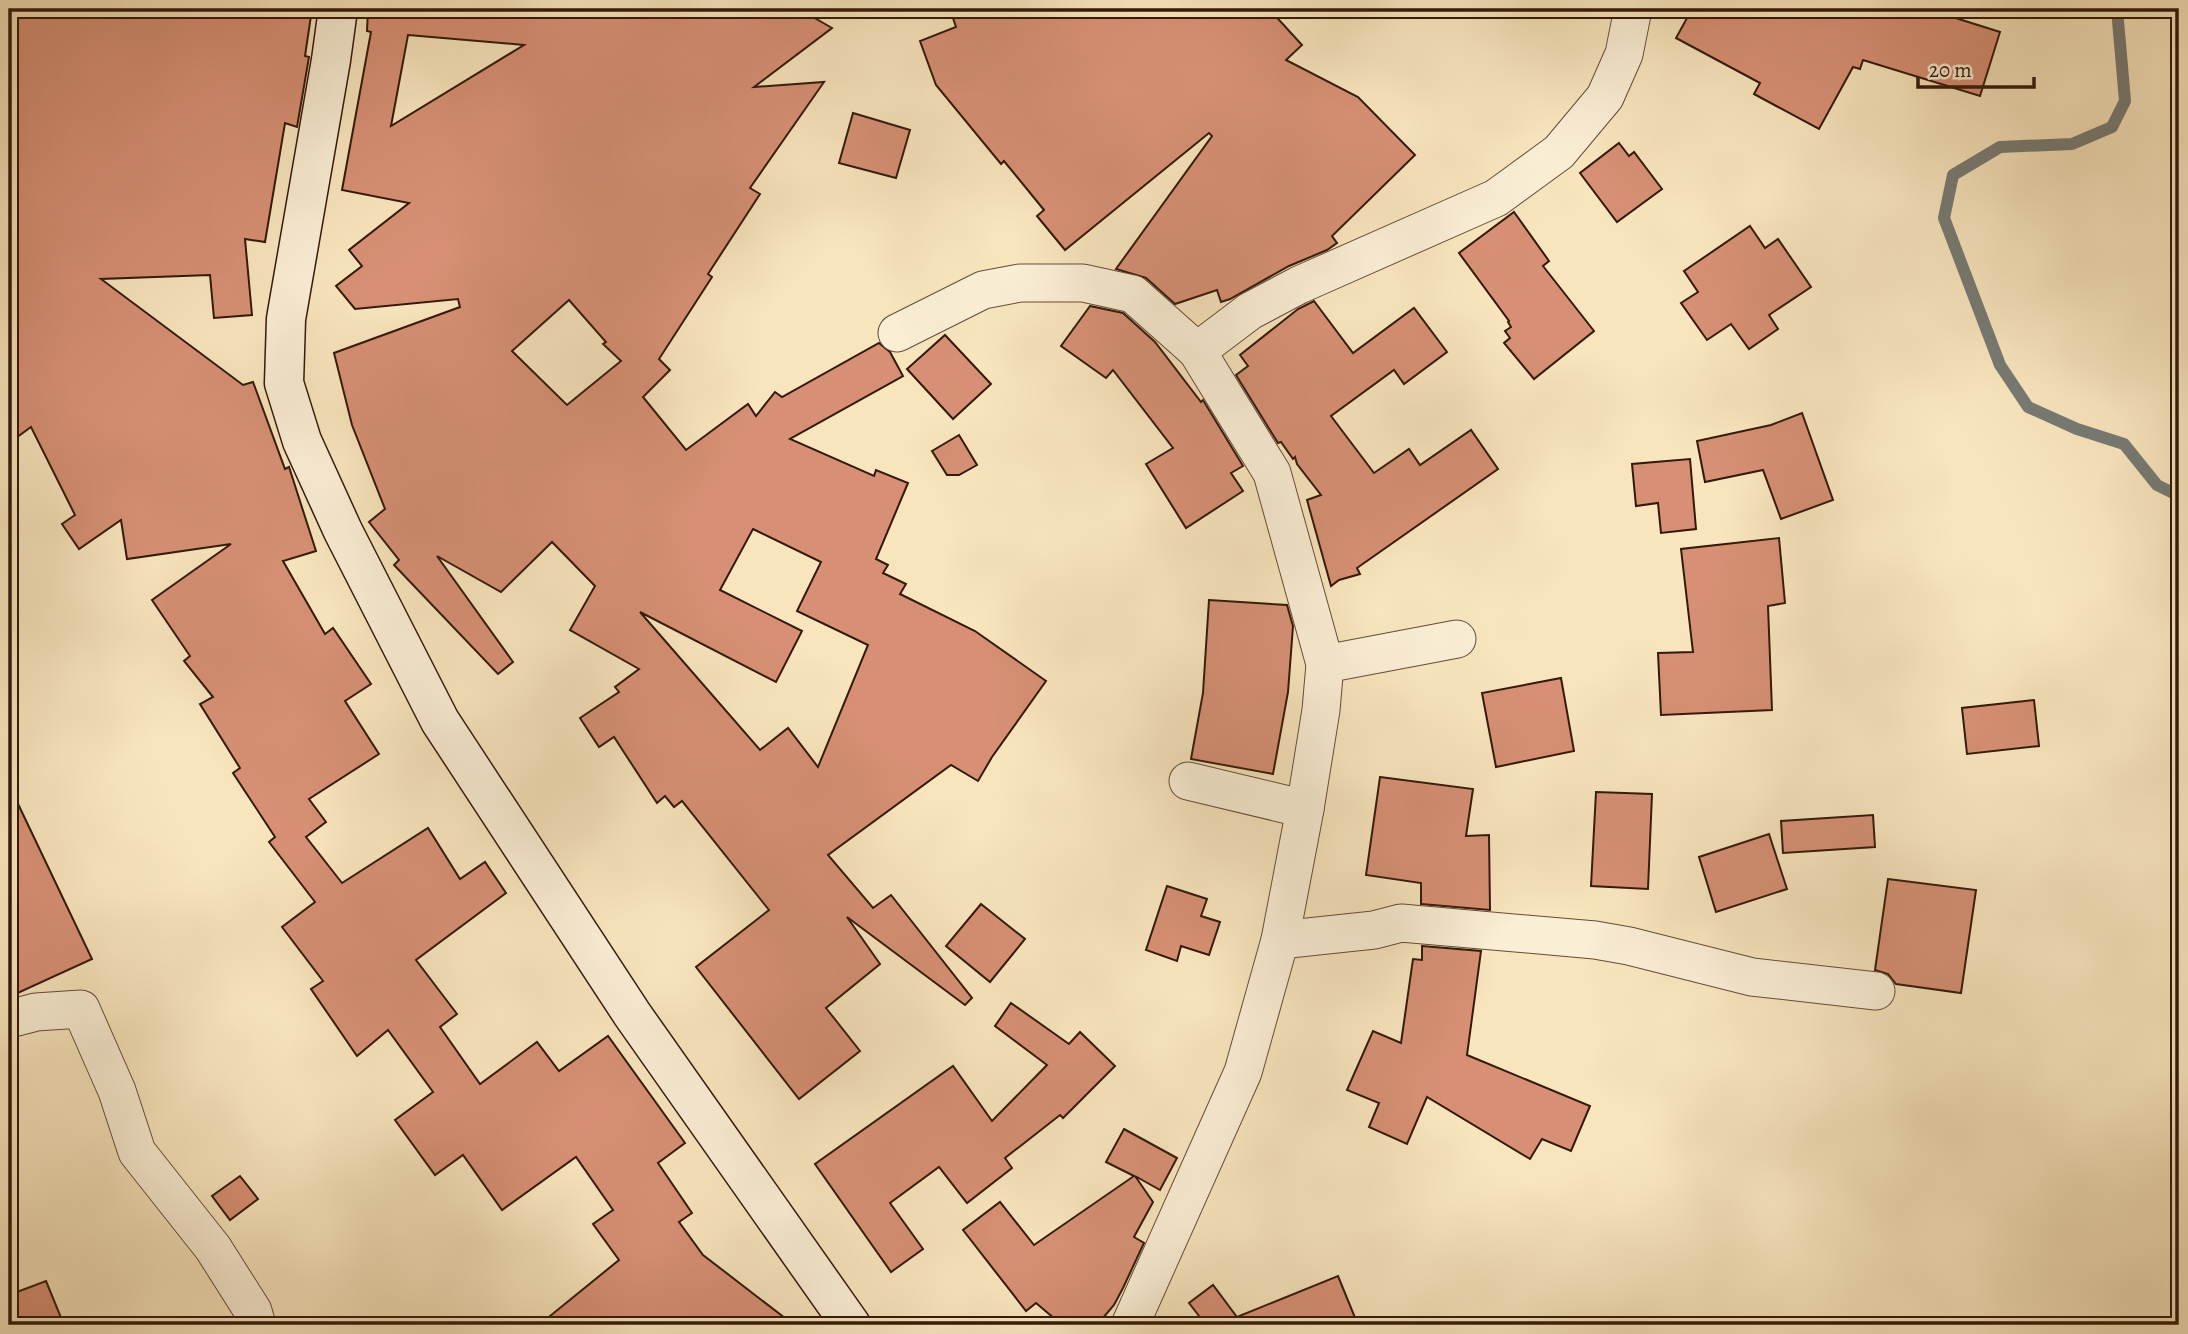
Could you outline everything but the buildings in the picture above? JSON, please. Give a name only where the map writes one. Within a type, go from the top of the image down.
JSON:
[{"type":"main road","points":[[338,9],[286,319],[284,383],[302,441],[343,531],[440,721],[632,1014],[851,1325]]},
{"type":"street","points":[[1196,351],[1250,312],[1299,285],[1496,198],[1559,152],[1605,97],[1624,54],[1633,9]]},
{"type":"street","points":[[897,333],[983,290],[1020,283],[1083,284],[1132,294],[1196,351],[1272,473],[1325,664],[1321,709],[1305,809],[1280,940],[1243,1072],[1129,1325]]},
{"type":"street","points":[[1325,664],[1457,639]]},
{"type":"street","points":[[1188,781],[1305,809]]},
{"type":"street","points":[[1280,940],[1374,930],[1401,922],[1595,940],[1752,977],[1876,991]]},
{"type":"street","points":[[9,1019],[36,1012],[81,1009],[117,1091],[137,1152],[213,1248],[253,1311],[257,1325]]},
{"type":"waterway","points":[[2117,9],[2125,101],[2112,127],[2072,144],[2000,147],[1953,175],[1944,218],[2000,365],[2028,407],[2077,429],[2124,444],[2157,485],[2179,496]]}]
